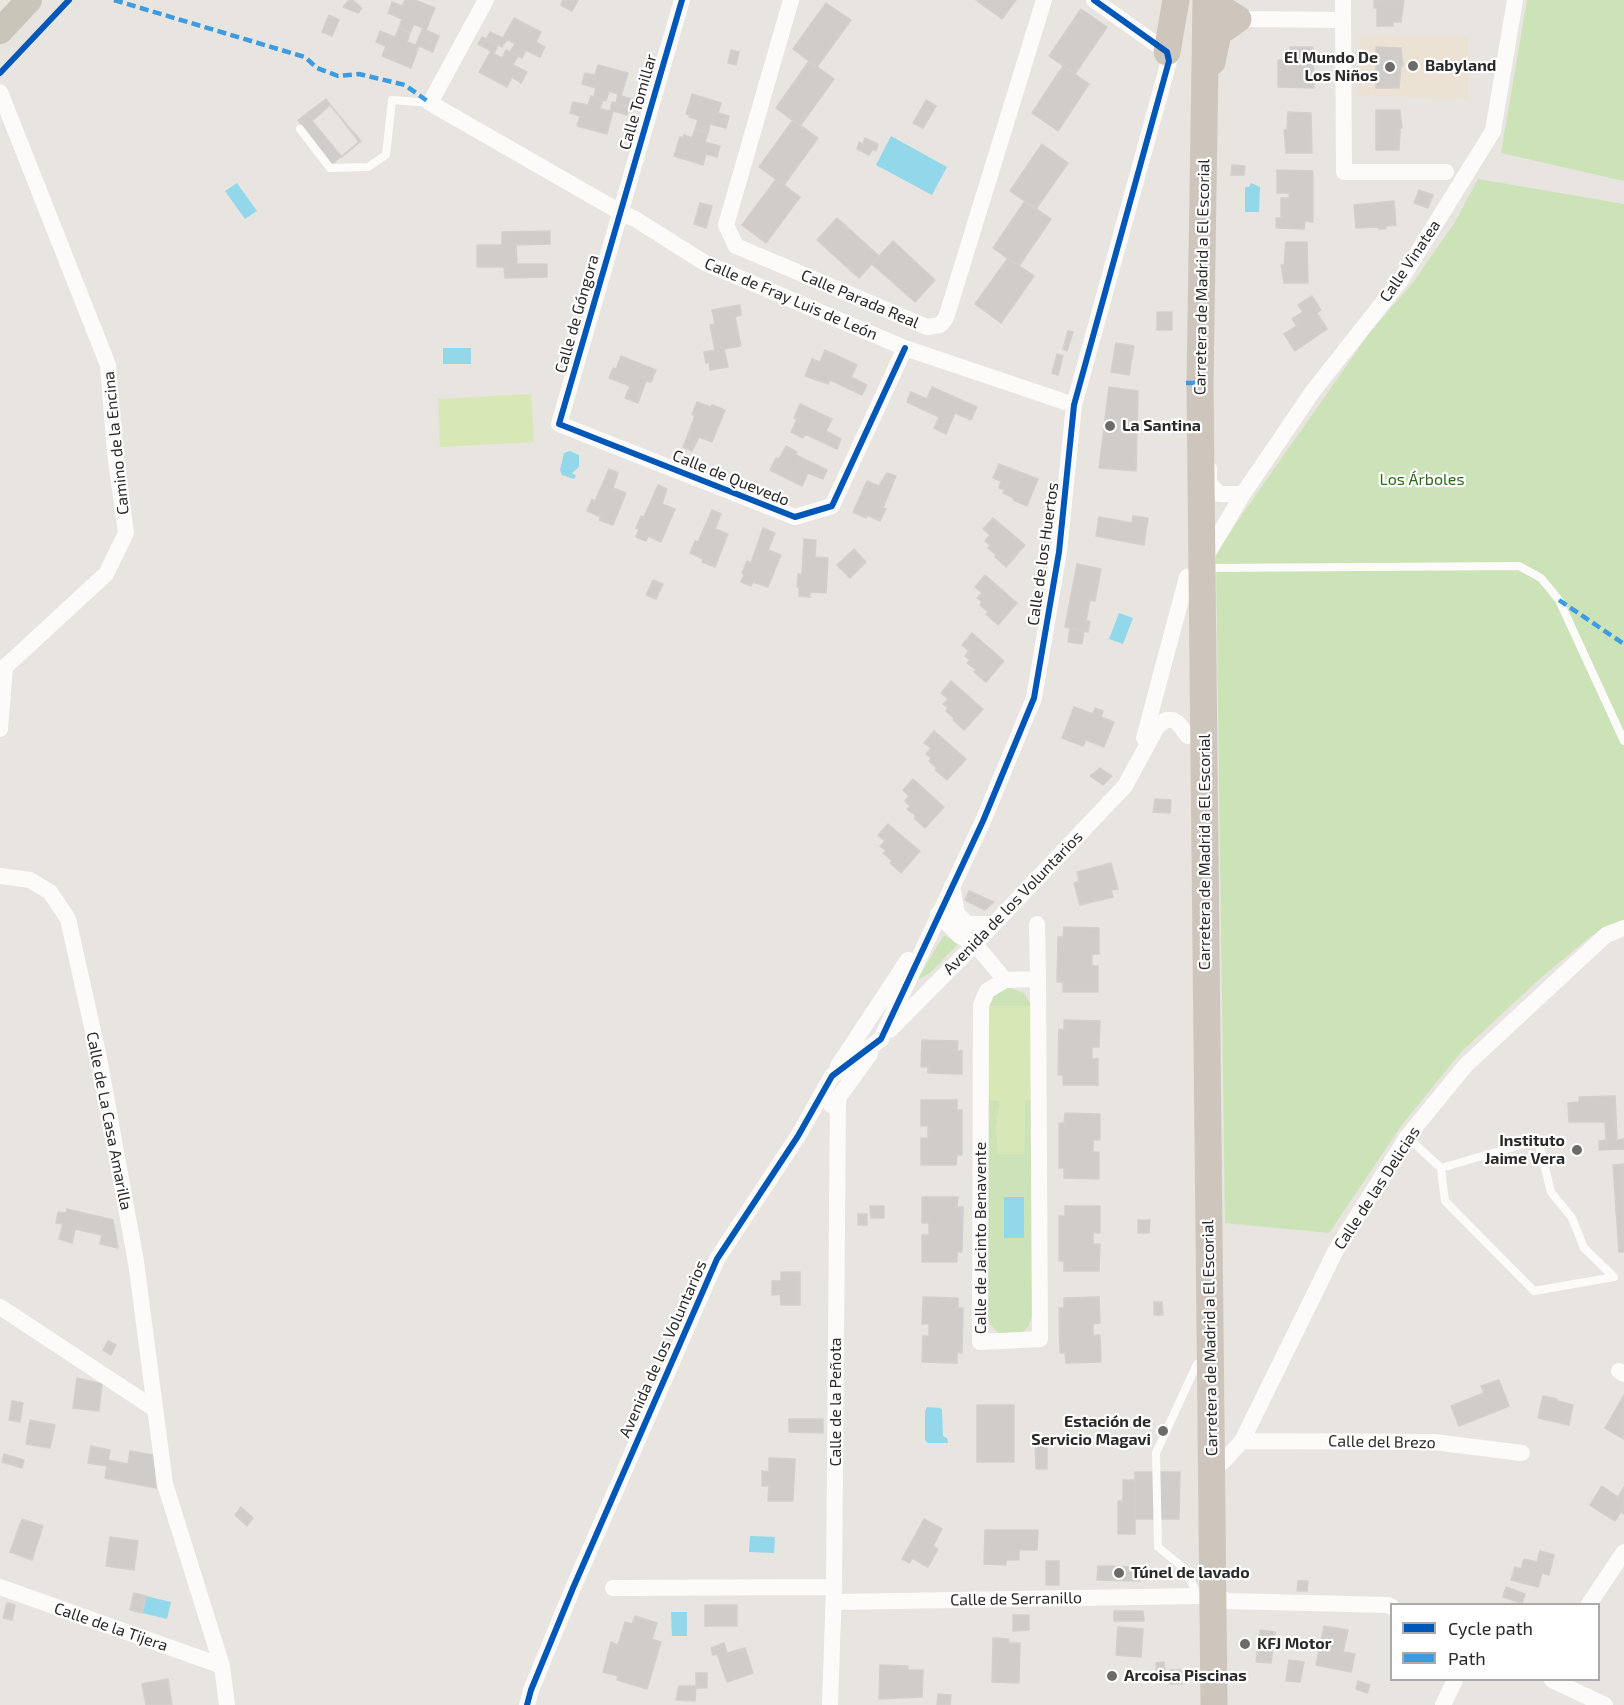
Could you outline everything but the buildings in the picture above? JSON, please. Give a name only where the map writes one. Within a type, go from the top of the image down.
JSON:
[{"type":"highway","points":[[1167,52],[1176,0]]},
{"type":"highway","name":"Carretera de Madrid a El Escorial","points":[[1191,0],[1186,382],[1198,569],[1188,736],[1197,1364],[1205,1594],[1214,1705]]},
{"type":"highway","name":"Carretera de Madrid a El Escorial","points":[[1199,1705],[1212,1461],[1198,569],[1206,0]]},
{"type":"highway","points":[[1204,97],[1218,33],[1238,19],[1222,9],[1218,0]]},
{"type":"main road","points":[[0,31],[29,0]]},
{"type":"street","points":[[430,103],[486,0]]},
{"type":"street","name":"Calle Tomillar","points":[[620,212],[682,0]]},
{"type":"street","name":"Calle Parada Real","points":[[791,0],[726,225],[736,246],[927,327],[940,325],[946,318],[1044,0]]},
{"type":"street","points":[[1094,0],[1167,52]]},
{"type":"street","points":[[1343,0],[1344,172],[1446,172]]},
{"type":"street","name":"Calle Vinatea","points":[[1198,569],[1243,494],[1313,391],[1400,281],[1493,131],[1515,0]]},
{"type":"street","points":[[1238,19],[1343,20]]},
{"type":"street","name":"Calle de los Huertos","points":[[881,1039],[983,821],[1034,698],[1059,552],[1074,405],[1169,61],[1167,52]]},
{"type":"street","name":"Camino de la Encina","points":[[0,92],[108,365],[115,453],[126,533],[106,574],[5,667],[0,729]]},
{"type":"street","name":"Calle de Fray Luis de León","points":[[430,103],[635,219],[705,263],[905,348],[1074,405]]},
{"type":"street","name":"Calle de Góngora","points":[[559,424],[620,212]]},
{"type":"street","name":"Calle de Quevedo","points":[[559,424],[795,518],[832,506],[905,348]]},
{"type":"street","points":[[1200,383],[1207,426],[1209,483],[1219,494],[1243,494]]},
{"type":"street","name":"Avenida de los Voluntarios","points":[[1138,762],[1198,569]]},
{"type":"street","name":"Avenida de los Voluntarios","points":[[527,1705],[573,1588],[717,1259],[798,1136],[832,1076],[881,1039],[1125,786],[1156,727],[1166,720],[1179,723],[1188,736]]},
{"type":"street","name":"Calle de La Casa Amarilla","points":[[0,876],[30,880],[50,892],[68,919],[99,1058],[134,1251],[165,1484],[222,1666],[228,1705]]},
{"type":"street","points":[[952,886],[957,914],[968,924],[994,924]]},
{"type":"street","points":[[938,914],[960,936],[975,944],[1005,980],[1038,979]]},
{"type":"street","name":"Calle de los Huertos","points":[[832,1076],[938,914]]},
{"type":"street","name":"Calle de Jacinto Benavente","points":[[1005,980],[987,991],[981,1005],[980,1342],[1040,1339],[1037,924]]},
{"type":"street","name":"Calle de las Delicias","points":[[1212,1461],[1223,1462],[1242,1441],[1336,1250],[1407,1137],[1466,1065],[1606,935],[1624,928]]},
{"type":"street","name":"Avenida de los Voluntarios","points":[[798,1136],[838,1098],[881,1039]]},
{"type":"street","name":"Calle de la Peñota","points":[[830,1705],[834,1594],[838,1098]]},
{"type":"street","points":[[0,1306],[155,1409]]},
{"type":"street","name":"Calle del Brezo","points":[[1242,1441],[1434,1442],[1522,1453]]},
{"type":"street","points":[[1590,1603],[1624,1552]]},
{"type":"street","name":"Calle de la Tijera","points":[[0,1587],[222,1666]]},
{"type":"street","name":"Calle de Serranillo","points":[[613,1588],[834,1594],[1205,1594]]},
{"type":"street","points":[[1205,1594],[1226,1601],[1390,1606]]},
{"type":"street","points":[[1443,1705],[1455,1681]]},
{"type":"street","points":[[1554,1681],[1605,1705]]},
{"type":"lane","points":[[300,129],[330,168],[368,167],[386,155],[392,100],[430,103]]},
{"type":"lane","points":[[1198,569],[1519,566],[1541,578],[1559,600],[1624,741]]},
{"type":"lane","points":[[1407,1137],[1441,1168],[1445,1201],[1534,1291],[1614,1277],[1584,1248],[1572,1218],[1551,1191],[1538,1140],[1441,1168]]},
{"type":"lane","points":[[1197,1364],[1156,1453],[1158,1547],[1186,1570],[1205,1594]]},
{"type":"shaded area","name":"Babyland","points":[[1359,35],[1468,36],[1468,99],[1358,95]]},
{"type":"green space","points":[[1527,0],[1624,0],[1624,181],[1501,153]]},
{"type":"green space","name":"Los Árboles","points":[[1478,179],[1624,204],[1624,923],[1591,936],[1536,982],[1461,1052],[1401,1126],[1329,1233],[1225,1223],[1216,554],[1368,335],[1414,281],[1455,222]]},
{"type":"green space","points":[[531,394],[534,442],[440,447],[438,399]]},
{"type":"green space","points":[[944,935],[958,944],[930,973],[917,980]]},
{"type":"green space","points":[[1010,988],[1024,993],[1032,1006],[988,1006],[996,994]]},
{"type":"green space","points":[[988,1006],[1032,1006],[1032,1100],[1025,1101],[1024,1154],[999,1154],[996,1129],[1000,1101],[988,1100]]},
{"type":"green space","points":[[988,1100],[1000,1100],[996,1129],[999,1154],[1024,1154],[1025,1100],[1032,1100],[1032,1315],[1025,1330],[1000,1335],[990,1324],[988,1317]]},
{"type":"water","points":[[891,136],[947,167],[932,195],[876,165]]},
{"type":"water","points":[[237,183],[257,211],[245,219],[225,191]]},
{"type":"water","points":[[1251,183],[1260,187],[1259,212],[1245,212],[1245,187],[1249,187]]},
{"type":"water","points":[[443,348],[471,348],[471,364],[443,364]]},
{"type":"water","points":[[570,451],[579,455],[579,467],[572,473],[576,476],[574,479],[562,475],[560,470],[564,453]]},
{"type":"water","points":[[1119,613],[1133,618],[1123,644],[1109,639]]},
{"type":"water","points":[[1004,1197],[1024,1197],[1024,1238],[1004,1238]]},
{"type":"water","points":[[927,1407],[942,1410],[943,1436],[947,1438],[948,1443],[928,1443],[925,1440]]},
{"type":"water","points":[[750,1536],[775,1537],[774,1553],[749,1552]]},
{"type":"water","points":[[146,1596],[171,1602],[167,1619],[142,1613]]},
{"type":"water","points":[[671,1612],[687,1612],[687,1636],[672,1636]]},
{"type":"marked path","points":[[114,0],[305,57],[317,68],[338,76],[359,74],[405,85],[430,103]]},
{"type":"marked path","points":[[1186,383],[1200,383]]},
{"type":"marked path","points":[[1559,600],[1624,644]]},
{"type":"cycle path","points":[[0,73],[69,0]]},
{"type":"cycle path","points":[[682,0],[559,424],[795,517],[832,506],[905,348]]},
{"type":"cycle path","points":[[527,1705],[573,1588],[717,1259],[798,1136],[832,1076],[881,1039],[983,821],[1034,698],[1059,552],[1074,405],[1169,61],[1167,52],[1094,0]]},
{"type":"place","name":"Babyland","points":[[1413,66]]},
{"type":"place","name":"El Mundo De Los Niños","points":[[1390,67]]},
{"type":"place","name":"La Santina","points":[[1110,426]]},
{"type":"place","name":"Instituto Jaime Vera","points":[[1577,1150]]},
{"type":"place","name":"Estación de Servicio Magavi","points":[[1163,1431]]},
{"type":"place","name":"Túnel de lavado","points":[[1119,1573]]},
{"type":"place","name":"KFJ Motor","points":[[1245,1644]]},
{"type":"place","name":"Arcoisa Piscinas","points":[[1112,1676]]}]
